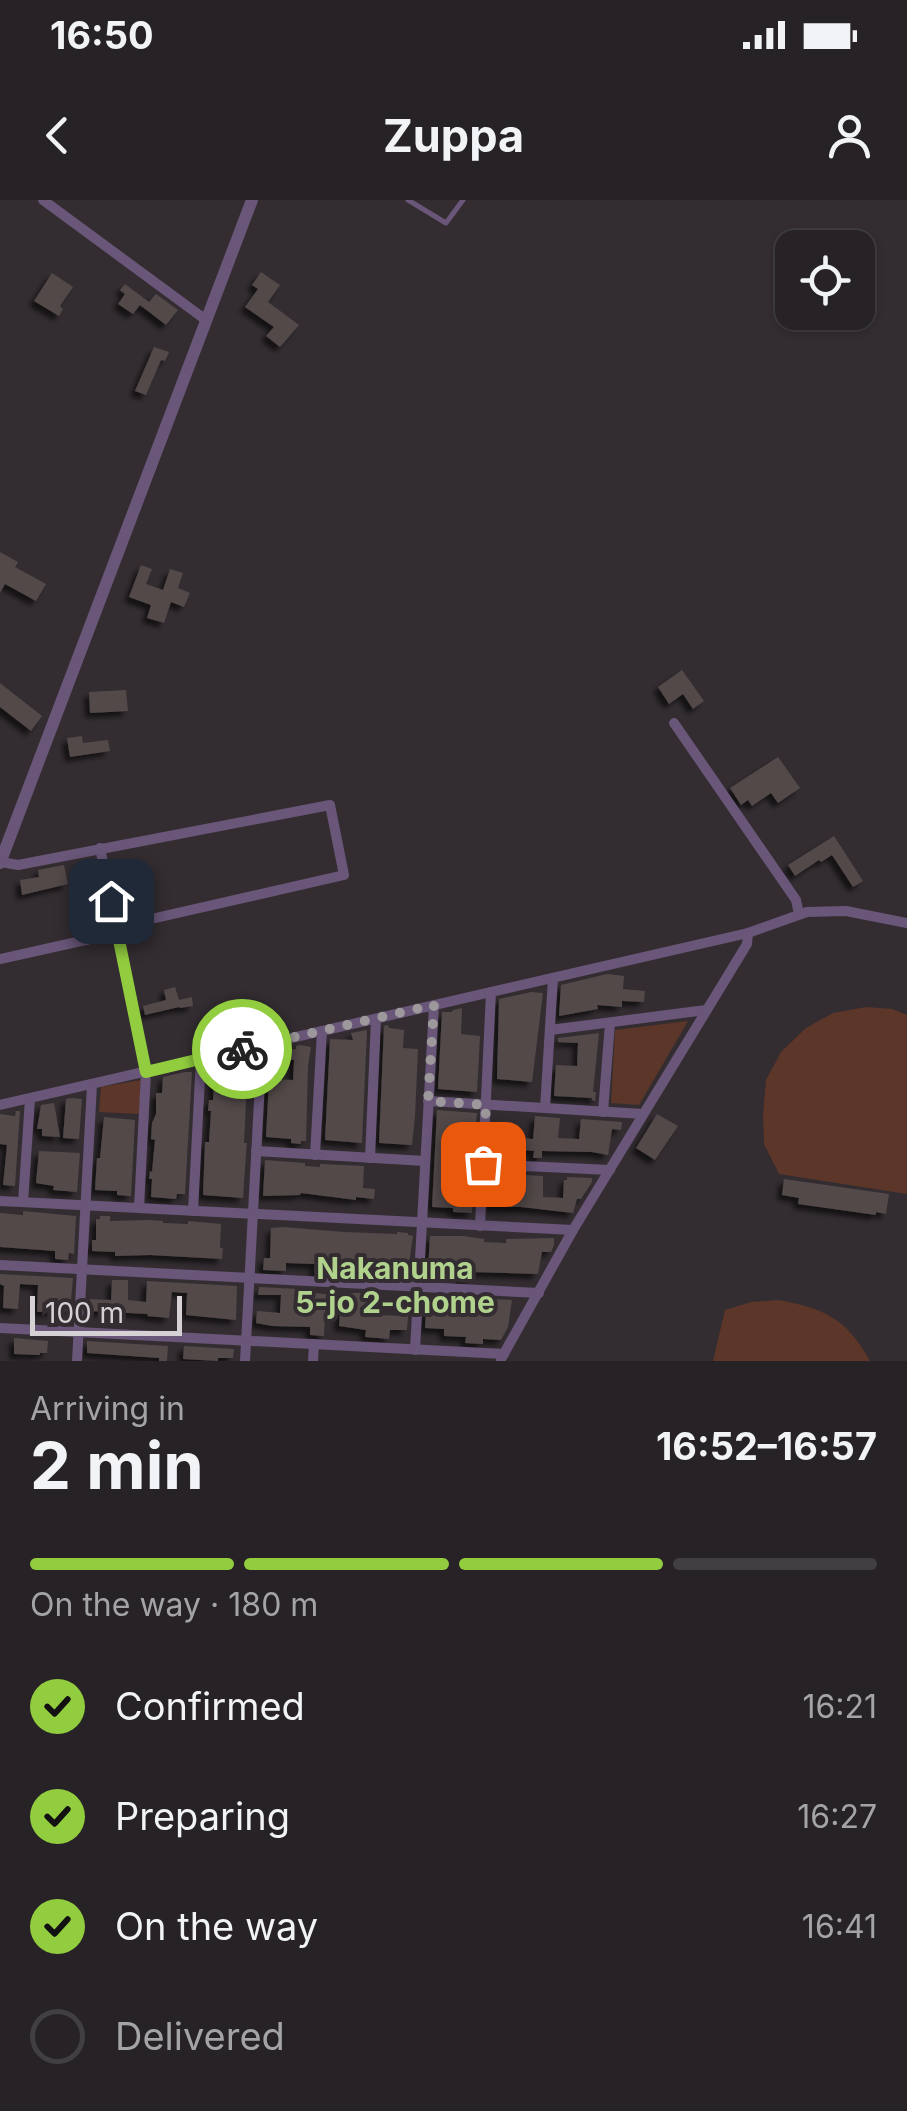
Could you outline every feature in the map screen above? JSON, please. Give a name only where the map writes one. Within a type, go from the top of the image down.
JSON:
[{"type":"street","points":[[44,200],[206,320]]},
{"type":"street","points":[[0,960],[344,875],[330,805],[18,865],[0,862],[252,200]]},
{"type":"street","points":[[674,723],[796,900],[799,914]]},
{"type":"street","points":[[100,848],[146,1072],[139,1208]]},
{"type":"street","points":[[0,1106],[748,933],[807,912],[846,910],[907,924]]},
{"type":"street","points":[[0,1328],[502,1358],[573,1230],[747,944],[748,933]]},
{"type":"street","points":[[546,1108],[553,978]]},
{"type":"street","points":[[480,1226],[492,992]]},
{"type":"street","points":[[415,1350],[434,1005]]},
{"type":"street","points":[[550,1030],[706,1010]]},
{"type":"street","points":[[370,1158],[376,1018]]},
{"type":"street","points":[[603,1112],[610,1023]]},
{"type":"street","points":[[315,1155],[322,1031]]},
{"type":"street","points":[[246,1361],[262,1045]]},
{"type":"street","points":[[193,1211],[201,1059]]},
{"type":"street","points":[[77,1361],[92,1085]]},
{"type":"street","points":[[23,1202],[30,1099]]},
{"type":"street","points":[[428,1101],[644,1114]]},
{"type":"street","points":[[256,1152],[425,1161]]},
{"type":"street","points":[[483,1164],[610,1170]]},
{"type":"street","points":[[0,1201],[573,1230]]},
{"type":"street","points":[[0,1265],[539,1293]]},
{"type":"street","points":[[314,1344],[314,1361]]},
{"type":"lane","points":[[408,200],[446,224],[463,200]]},
{"type":"shaded area","points":[[866,1007],[892,1009],[907,1015],[907,1194],[779,1174],[764,1144],[766,1080],[781,1052],[806,1028],[833,1013]]},
{"type":"shaded area","points":[[688,1021],[639,1105],[611,1103],[615,1030]]},
{"type":"shaded area","points":[[141,1080],[139,1114],[99,1112],[101,1087]]},
{"type":"shaded area","points":[[778,1300],[833,1318],[852,1335],[870,1361],[713,1361],[725,1310],[751,1302]]},
{"type":"building","points":[[261,272],[280,285],[268,302],[299,325],[280,347],[266,336],[274,327],[245,307],[258,289],[252,285]]},
{"type":"building","points":[[52,273],[73,287],[60,306],[63,309],[59,316],[34,301]]},
{"type":"building","points":[[125,284],[149,302],[156,294],[178,310],[166,325],[140,305],[133,314],[118,304],[125,294],[120,290]]},
{"type":"building","points":[[154,347],[169,352],[165,361],[161,360],[146,395],[135,391]]},
{"type":"building","points":[[0,552],[18,562],[15,567],[46,584],[36,601],[5,584],[0,593]]},
{"type":"building","points":[[141,565],[152,569],[146,584],[163,590],[170,569],[183,573],[178,588],[190,593],[184,607],[171,602],[164,623],[147,618],[151,605],[129,597]]},
{"type":"building","points":[[682,670],[704,701],[693,709],[683,694],[669,704],[658,687]]},
{"type":"building","points":[[0,683],[42,716],[31,731],[0,707]]},
{"type":"building","points":[[126,690],[128,711],[90,713],[89,692]]},
{"type":"building","points":[[82,736],[83,743],[108,740],[110,751],[70,757],[67,738]]},
{"type":"building","points":[[778,757],[800,788],[778,803],[771,793],[752,806],[748,800],[741,805],[730,788]]},
{"type":"building","points":[[834,836],[863,881],[853,887],[832,855],[795,876],[788,865]]},
{"type":"building","points":[[64,865],[68,884],[22,895],[20,880],[39,877],[38,870]]},
{"type":"building","points":[[607,974],[624,976],[623,989],[645,991],[644,1002],[622,1001],[622,1007],[597,1005],[598,1009],[559,1016],[561,985]]},
{"type":"building","points":[[175,987],[179,1000],[192,997],[193,1006],[145,1015],[143,1006],[166,1000],[164,990]]},
{"type":"building","points":[[543,993],[532,1082],[497,1079],[499,999]]},
{"type":"building","points":[[254,1007],[259,1033],[226,1041],[225,1036],[213,1038],[210,1018]]},
{"type":"building","points":[[462,1008],[461,1034],[480,1036],[477,1092],[438,1089],[442,1012]]},
{"type":"building","points":[[384,1026],[404,1030],[403,1048],[418,1049],[412,1145],[379,1143]]},
{"type":"building","points":[[367,1030],[362,1143],[325,1140],[330,1039],[353,1040],[351,1033]]},
{"type":"building","points":[[599,1033],[595,1101],[554,1096],[556,1065],[577,1066],[578,1043],[558,1042],[558,1038]]},
{"type":"building","points":[[300,1045],[311,1047],[306,1141],[301,1144],[266,1137],[269,1079],[293,1080],[294,1060],[271,1060],[271,1052]]},
{"type":"building","points":[[192,1072],[185,1194],[177,1194],[176,1199],[151,1197],[156,1093],[162,1093],[163,1077]]},
{"type":"building","points":[[214,1081],[247,1081],[243,1198],[203,1195],[209,1100],[213,1100]]},
{"type":"building","points":[[66,1099],[82,1099],[79,1139],[63,1138]]},
{"type":"building","points":[[54,1103],[60,1137],[42,1136],[42,1129],[37,1129],[41,1105]]},
{"type":"building","points":[[437,1110],[477,1113],[472,1213],[432,1207]]},
{"type":"building","points":[[20,1111],[15,1186],[3,1185],[7,1145],[0,1144],[0,1114],[15,1116]]},
{"type":"building","points":[[657,1114],[678,1126],[655,1160],[636,1148]]},
{"type":"building","points":[[535,1116],[560,1118],[558,1138],[579,1139],[581,1119],[622,1122],[621,1130],[612,1129],[608,1155],[542,1151],[542,1158],[533,1158],[534,1151],[510,1149],[511,1137],[533,1139]]},
{"type":"building","points":[[104,1117],[135,1120],[131,1196],[95,1190]]},
{"type":"building","points":[[39,1151],[80,1153],[77,1192],[53,1190],[54,1186],[36,1183]]},
{"type":"building","points":[[265,1160],[320,1167],[364,1166],[363,1188],[375,1189],[374,1199],[301,1193],[263,1196]]},
{"type":"building","points":[[491,1173],[543,1176],[543,1197],[563,1198],[567,1177],[592,1178],[592,1182],[577,1199],[573,1213],[490,1207]]},
{"type":"building","points":[[784,1179],[889,1194],[886,1214],[798,1204],[799,1198],[782,1195]]},
{"type":"building","points":[[23,1211],[76,1216],[74,1254],[69,1253],[68,1260],[55,1259],[55,1251],[0,1247],[0,1213],[23,1215]]},
{"type":"building","points":[[110,1216],[110,1221],[221,1224],[222,1259],[115,1256],[115,1252],[92,1251],[96,1219]]},
{"type":"building","points":[[271,1228],[408,1233],[413,1236],[408,1271],[399,1270],[398,1277],[369,1275],[369,1268],[328,1265],[327,1273],[314,1273],[315,1264],[286,1263],[286,1271],[263,1270],[264,1258],[270,1258]]},
{"type":"building","points":[[430,1236],[463,1236],[506,1243],[506,1239],[554,1238],[554,1245],[551,1252],[542,1252],[538,1274],[471,1272],[470,1281],[460,1280],[461,1272],[428,1268]]},
{"type":"building","points":[[0,1274],[73,1278],[70,1311],[37,1312],[38,1285],[20,1284],[18,1309],[3,1308]]},
{"type":"building","points":[[112,1280],[128,1280],[128,1300],[146,1302],[147,1281],[237,1286],[236,1320],[186,1315],[187,1293],[172,1292],[169,1318],[89,1311],[90,1299],[111,1300]]},
{"type":"building","points":[[259,1287],[326,1294],[324,1336],[310,1335],[310,1327],[256,1323],[257,1311],[280,1313],[281,1295],[258,1295]]},
{"type":"building","points":[[341,1293],[372,1293],[372,1315],[408,1316],[407,1330],[390,1330],[389,1339],[365,1337],[366,1330],[339,1326]]},
{"type":"building","points":[[427,1296],[512,1300],[508,1327],[501,1340],[483,1339],[483,1344],[465,1343],[466,1337],[444,1336],[444,1329],[425,1328]]},
{"type":"building","points":[[14,1338],[48,1341],[47,1353],[14,1354]]},
{"type":"building","points":[[87,1341],[168,1346],[167,1361],[87,1353]]},
{"type":"building","points":[[184,1346],[234,1349],[233,1358],[183,1359]]},
{"type":"way so far","points":[[242,1049],[434,1005],[428,1101],[486,1105],[483,1164]]},
{"type":"district","name":"Nakanuma 5-jo 2-chome","points":[[395,1285]]},
{"type":"route","points":[[111,901],[146,1072],[242,1049]]}]
